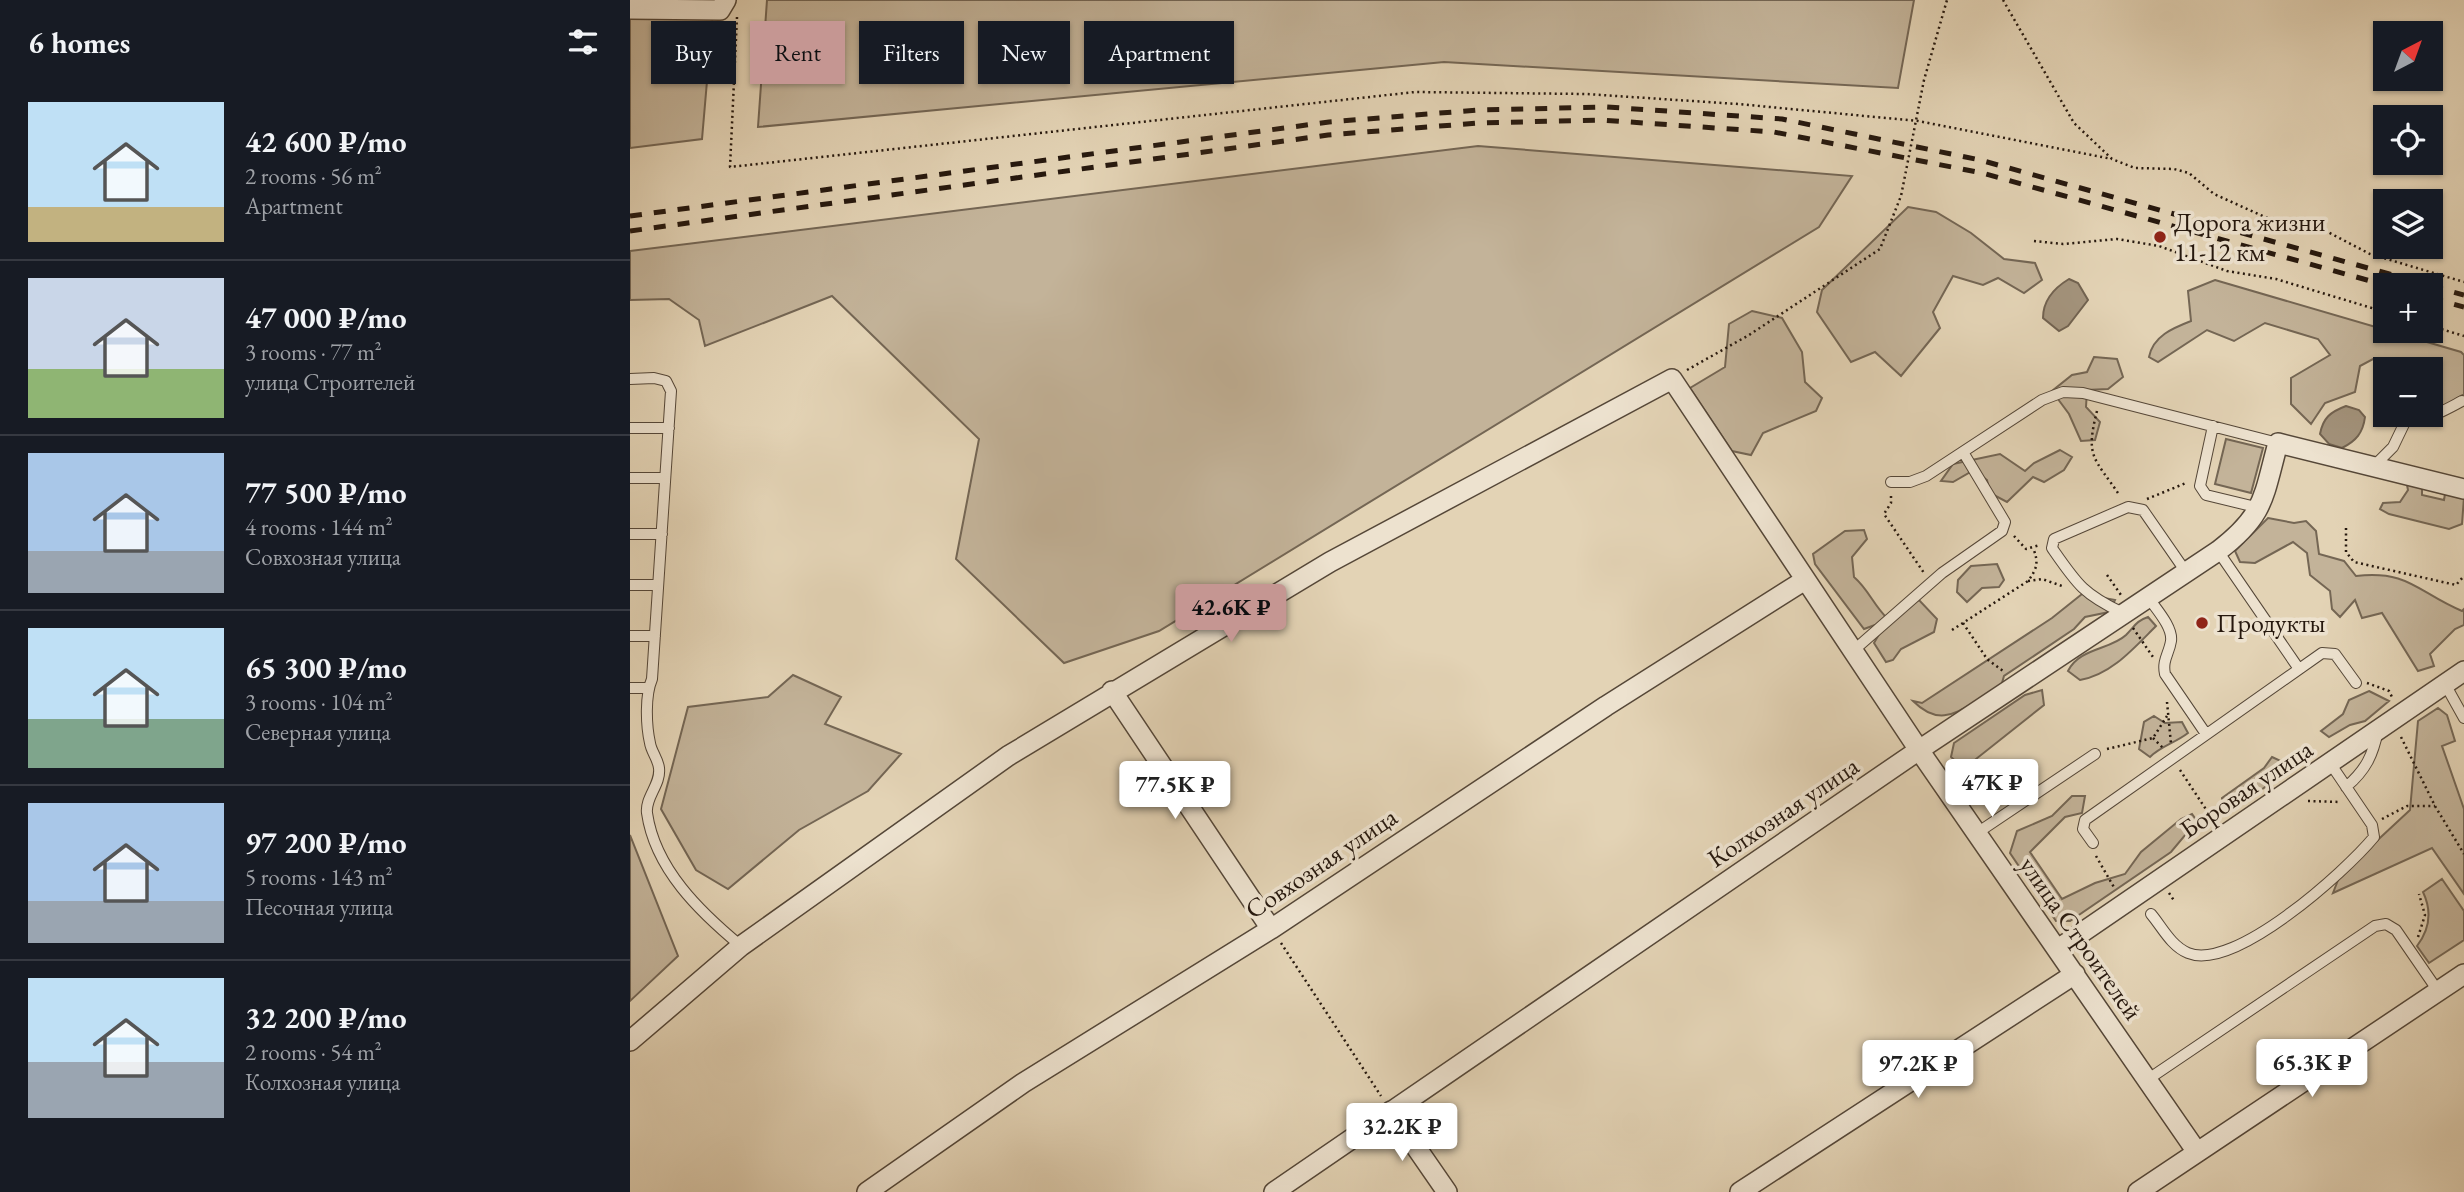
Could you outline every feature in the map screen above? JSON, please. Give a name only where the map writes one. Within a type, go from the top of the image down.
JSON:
[{"type":"street","points":[[630,9],[720,10],[732,7]]},
{"type":"street","points":[[630,1041],[741,946],[1008,755],[1331,562],[1672,379]]},
{"type":"street","name":"улица Строителей","points":[[1672,379],[1919,750],[2197,1152]]},
{"type":"street","points":[[2278,443],[2464,489]]},
{"type":"street","name":"Колхозная улица","points":[[1273,1192],[1919,750],[2217,551],[2242,532],[2260,508],[2278,443]]},
{"type":"street","name":"Совхозная улица","points":[[867,1192],[1023,1083],[1271,929],[1606,706],[1805,580]]},
{"type":"street","name":"Боровая улица","points":[[2058,949],[2464,671]]},
{"type":"street","points":[[1112,691],[1271,929]]},
{"type":"street","points":[[1740,1192],[2075,974]]},
{"type":"street","points":[[2138,1192],[2464,974]]},
{"type":"street","points":[[1391,1111],[1447,1192]]},
{"type":"lane","points":[[630,379],[654,378],[666,381],[671,391],[652,679],[648,688],[650,743],[659,768],[657,785],[648,802],[647,814],[666,868],[712,922],[741,946]]},
{"type":"lane","points":[[1891,482],[1910,482],[1926,476],[2042,400],[2063,393],[2100,397],[2278,443]]},
{"type":"lane","points":[[2443,411],[2462,401]]},
{"type":"lane","points":[[2213,426],[2200,486],[2206,495],[2260,508]]},
{"type":"lane","points":[[2374,467],[2393,447],[2403,427]]},
{"type":"lane","points":[[630,429],[669,428]]},
{"type":"lane","points":[[1853,651],[1963,556],[2002,531],[2005,522],[1963,452]]},
{"type":"lane","points":[[630,478],[666,478]]},
{"type":"lane","points":[[2127,611],[2092,598],[2080,588],[2052,548],[2054,539],[2127,507],[2143,510],[2186,572]]},
{"type":"lane","points":[[630,534],[662,534]]},
{"type":"lane","points":[[2217,551],[2300,669]]},
{"type":"lane","points":[[630,585],[658,585]]},
{"type":"lane","points":[[2148,597],[2169,629],[2171,640],[2163,663],[2165,674],[2206,734]]},
{"type":"lane","points":[[630,636],[655,636]]},
{"type":"lane","points":[[2093,843],[2084,829],[2085,820],[2322,653],[2335,654],[2356,684]]},
{"type":"lane","points":[[2445,684],[2464,718]]},
{"type":"lane","points":[[630,688],[648,688]]},
{"type":"lane","points":[[2346,787],[2360,775],[2391,721]]},
{"type":"lane","points":[[1977,833],[2095,754]]},
{"type":"lane","points":[[2151,914],[2175,946],[2203,956],[2250,941],[2283,919],[2374,837],[2372,824],[2330,763]]},
{"type":"lane","points":[[2147,1080],[2375,926],[2386,924],[2396,930],[2438,991]]},
{"type":"path","points":[[1672,379],[1749,335],[1880,249],[1901,196],[1924,80],[1947,0]]},
{"type":"path","points":[[2003,0],[2074,123],[2112,159]]},
{"type":"path","points":[[732,7],[730,167],[1415,92],[1586,94],[1738,104],[1918,121],[2112,159],[2135,168],[2174,169],[2189,173],[2214,194],[2265,217],[2322,229],[2370,254],[2464,282]]},
{"type":"path","points":[[2034,242],[2063,244],[2117,239],[2159,246],[2227,271],[2276,279],[2373,308]]},
{"type":"path","points":[[2443,330],[2464,336]]},
{"type":"path","points":[[2100,397],[2089,441],[2092,454],[2127,507],[2202,477]]},
{"type":"path","points":[[1891,499],[1884,514],[1930,583]]},
{"type":"path","points":[[2005,522],[2019,544],[2026,549],[2054,539]]},
{"type":"path","points":[[2346,528],[2346,552],[2354,562],[2456,585],[2464,576]]},
{"type":"path","points":[[1952,631],[2028,581],[2036,570],[2037,559],[2033,548]]},
{"type":"path","points":[[2107,575],[2165,674],[2172,758],[2224,836]]},
{"type":"path","points":[[2028,581],[2042,579],[2066,588],[2080,588]]},
{"type":"path","points":[[1964,623],[1987,659],[2009,676],[2022,681]]},
{"type":"path","points":[[2356,684],[2365,683],[2389,691],[2391,721],[2435,806],[2464,854]]},
{"type":"path","points":[[2095,754],[2116,746],[2153,738],[2168,713]]},
{"type":"path","points":[[2277,799],[2358,804]]},
{"type":"path","points":[[2372,824],[2407,806],[2435,806]]},
{"type":"path","points":[[2093,843],[2096,856],[2124,904]]},
{"type":"path","points":[[2170,894],[2175,902]]},
{"type":"path","points":[[2408,947],[2418,936],[2424,923],[2424,908],[2419,894]]},
{"type":"path","points":[[1271,929],[1391,1111]]},
{"type":"shaded area","points":[[630,0],[714,0],[712,21],[651,21],[651,84],[707,84],[702,139],[630,148]]},
{"type":"shaded area","points":[[767,0],[1914,0],[1898,88],[1444,62],[1234,82],[1234,21],[1084,21],[1084,84],[1212,84],[758,127],[761,84],[845,84],[845,21],[766,21]]},
{"type":"shaded area","points":[[1478,146],[1852,176],[1819,227],[1159,631],[1064,663],[956,559],[979,439],[832,296],[705,346],[699,320],[669,299],[630,300],[630,251]]},
{"type":"shaded area","points":[[1908,207],[1936,212],[1971,233],[2004,259],[2035,263],[2042,280],[2024,293],[1998,278],[1983,285],[1953,276],[1933,312],[1940,328],[1901,376],[1875,352],[1851,362],[1817,312],[1822,290]]},
{"type":"shaded area","points":[[2069,279],[2078,283],[2088,300],[2068,326],[2059,331],[2043,318],[2045,306],[2050,295]]},
{"type":"shaded area","points":[[2215,280],[2373,326],[2373,343],[2430,343],[2461,352],[2464,355],[2464,394],[2443,407],[2443,357],[2373,357],[2360,366],[2355,392],[2325,403],[2311,424],[2291,404],[2291,378],[2330,355],[2318,339],[2265,323],[2234,341],[2207,330],[2158,362],[2149,357],[2159,338],[2191,321],[2188,291]]},
{"type":"shaded area","points":[[1752,311],[1782,318],[1802,352],[1805,382],[1822,398],[1816,411],[1763,433],[1751,455],[1732,451],[1690,388],[1725,367],[1729,324]]},
{"type":"shaded area","points":[[2094,357],[2117,359],[2123,377],[2108,389],[2087,390],[2086,407],[2100,422],[2095,440],[2081,441],[2069,414],[2052,391],[2072,375],[2087,372]]},
{"type":"shaded area","points":[[2346,406],[2359,410],[2365,417],[2358,436],[2342,448],[2329,444],[2320,434],[2328,416]]},
{"type":"shaded area","points":[[2226,439],[2263,448],[2251,493],[2215,484]]},
{"type":"shaded area","points":[[2060,450],[2072,457],[2064,470],[2044,482],[2033,477],[2007,502],[1990,493],[1987,480],[1974,470],[1953,482],[1941,481],[1953,464],[2000,454],[2025,471],[2034,463]]},
{"type":"shaded area","points":[[2406,480],[2422,483],[2422,495],[2444,500],[2445,494],[2464,497],[2462,524],[2449,529],[2389,514],[2380,509],[2383,503],[2400,502],[2408,490]]},
{"type":"shaded area","points":[[2268,518],[2294,523],[2306,521],[2316,531],[2319,554],[2344,561],[2356,576],[2389,576],[2401,579],[2447,604],[2462,611],[2464,609],[2464,625],[2455,629],[2430,654],[2434,666],[2418,671],[2382,613],[2362,618],[2355,600],[2340,617],[2332,609],[2330,591],[2310,575],[2307,553],[2293,542],[2255,563],[2240,562],[2235,551]]},
{"type":"shaded area","points":[[1864,530],[1867,539],[1852,557],[1854,577],[1883,614],[1888,619],[1919,600],[1937,619],[1934,632],[1901,649],[1893,660],[1886,662],[1874,643],[1881,631],[1875,625],[1864,629],[1815,564],[1813,554],[1845,531]]},
{"type":"shaded area","points":[[1997,564],[2004,580],[1999,587],[1982,588],[1967,602],[1957,592],[1958,580],[1971,566]]},
{"type":"shaded area","points":[[2082,594],[2115,600],[2109,612],[2085,617],[2074,629],[2004,676],[2000,690],[1946,715],[1936,715],[1913,701],[1922,703],[2052,618]]},
{"type":"shaded area","points":[[2148,617],[2156,626],[2112,667],[2080,680],[2068,671],[2079,658],[2119,640],[2138,622]]},
{"type":"shaded area","points":[[793,675],[841,697],[825,724],[901,754],[868,791],[799,830],[728,889],[696,870],[661,809],[688,707],[768,697]]},
{"type":"shaded area","points":[[2042,690],[2044,705],[1971,763],[1962,767],[1951,757],[1954,743],[2025,695]]},
{"type":"shaded area","points":[[2369,691],[2389,701],[2365,721],[2350,725],[2329,737],[2321,731],[2343,714],[2349,700]]},
{"type":"shaded area","points":[[2438,708],[2447,715],[2455,741],[2442,746],[2464,809],[2464,894],[2432,848],[2333,893],[2340,875],[2410,810],[2418,721]]},
{"type":"shaded area","points":[[2154,716],[2165,723],[2182,722],[2188,733],[2150,757],[2139,749],[2144,722]]},
{"type":"shaded area","points":[[2272,757],[2283,762],[2281,776],[2232,810],[2222,806],[2222,798],[2264,768]]},
{"type":"shaded area","points":[[2072,796],[2085,796],[2082,813],[2065,817],[2030,852],[2062,899],[2095,883],[2125,874],[2141,852],[2181,819],[2192,814],[2197,821],[2171,852],[2070,921],[2056,921],[2010,853],[2017,831],[2052,816]]},
{"type":"shaded area","points":[[630,835],[678,956],[630,1001]]},
{"type":"shaded area","points":[[2442,879],[2464,911],[2464,940],[2429,963],[2417,946],[2425,933],[2428,920],[2428,906],[2423,892]]},
{"type":"railway","points":[[630,216],[1329,122],[1478,110],[1607,107],[1782,119],[1980,160],[2386,273]]},
{"type":"railway","points":[[630,231],[1328,135],[1478,123],[1601,120],[1774,132],[1982,173],[2373,282]]},
{"type":"railway","points":[[2443,289],[2464,295]]},
{"type":"railway","points":[[2443,301],[2464,307]]},
{"type":"place","name":"Дорога жизни 11-12 км","points":[[2160,237]]},
{"type":"place","name":"Продукты","points":[[2202,623]]}]
